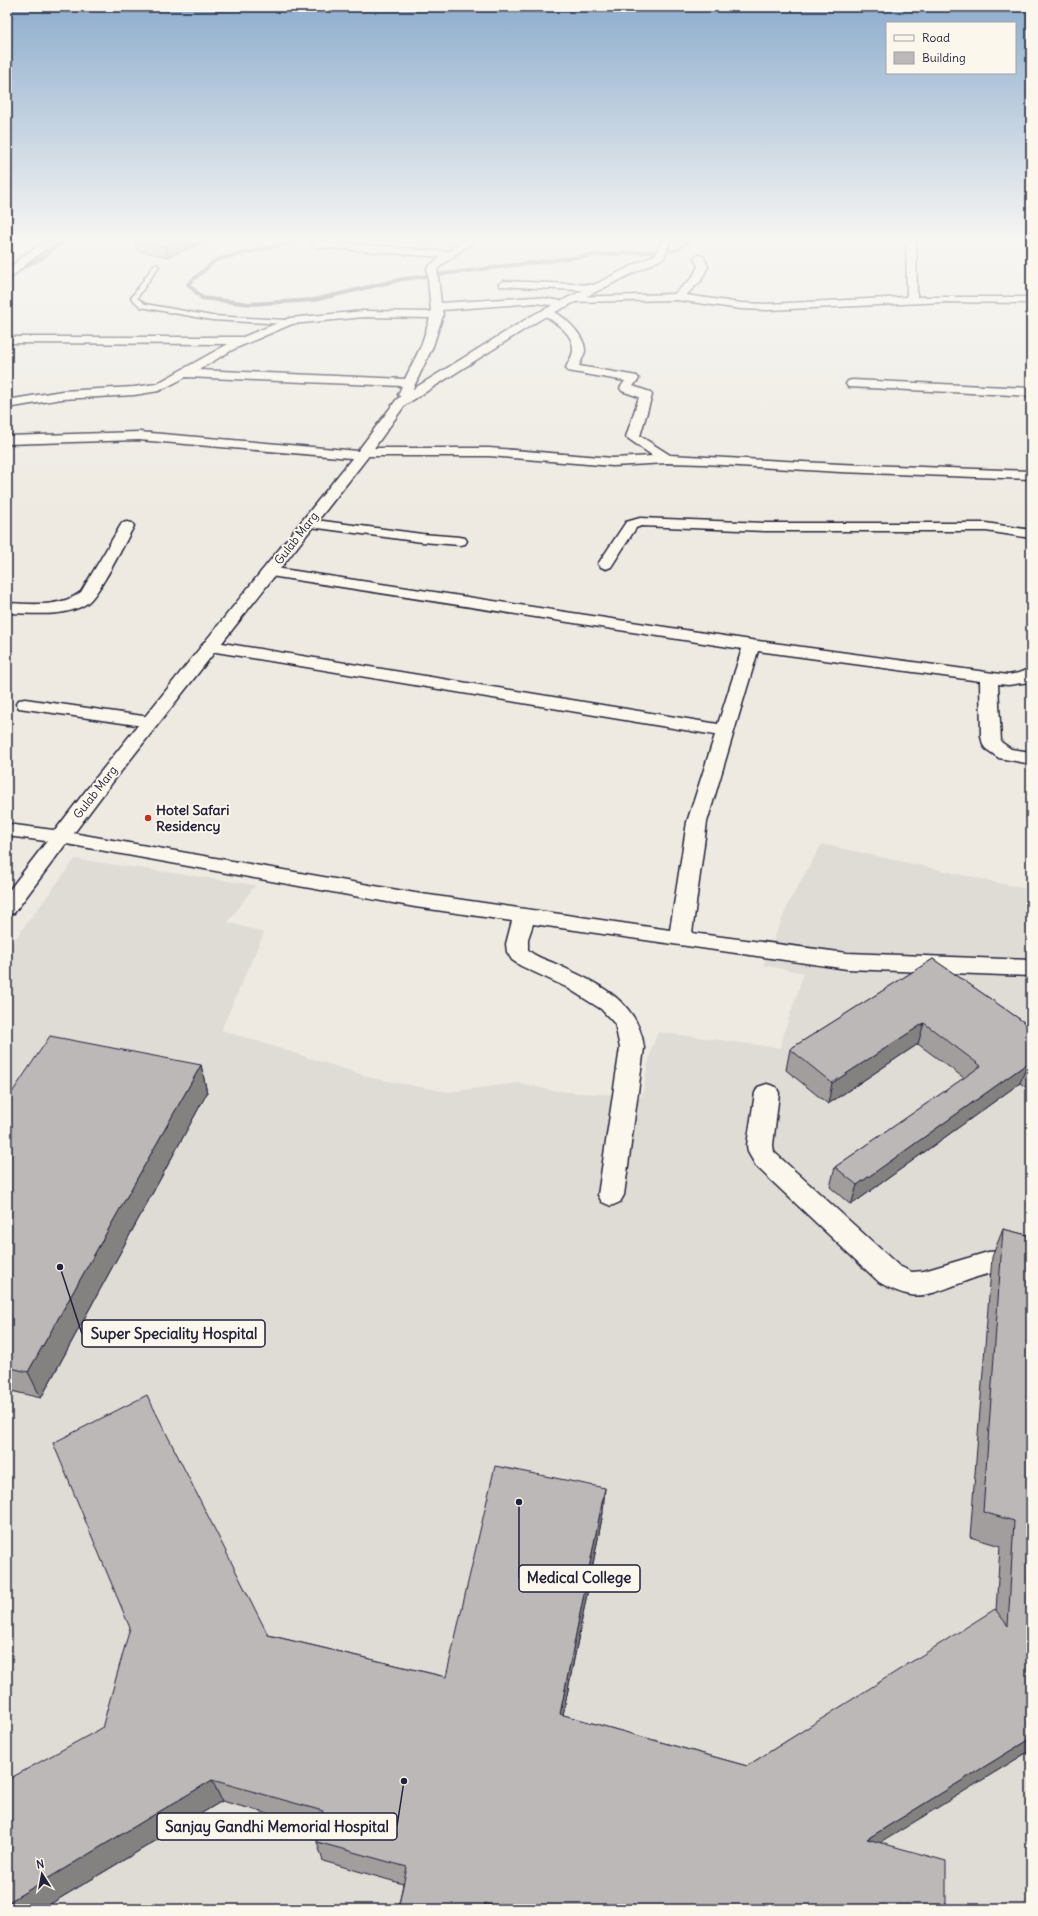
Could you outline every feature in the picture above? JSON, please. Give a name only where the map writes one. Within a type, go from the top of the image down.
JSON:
[{"type":"street","points":[[7,404],[62,395],[159,387],[244,340],[266,330]]},
{"type":"street","points":[[401,402],[427,346],[431,330]]},
{"type":"street","name":"Gulab Marg","points":[[7,908],[150,722],[363,454],[401,402],[517,330]]},
{"type":"street","points":[[570,330],[578,342],[579,351],[572,368],[633,379],[626,388],[646,395],[633,437],[667,459]]},
{"type":"street","points":[[7,340],[244,340]]},
{"type":"street","points":[[183,373],[409,382]]},
{"type":"street","points":[[852,384],[1031,392]]},
{"type":"street","points":[[7,440],[139,436],[363,454],[489,452],[613,462],[667,459],[1031,475]]},
{"type":"street","points":[[606,564],[630,525],[640,522],[765,527],[986,527],[1031,534]]},
{"type":"street","points":[[308,523],[422,538],[460,540]]},
{"type":"street","points":[[7,608],[48,608],[70,605],[81,601],[87,595],[127,526]]},
{"type":"street","points":[[269,572],[751,645],[989,677],[1016,679],[1024,678],[1031,673]]},
{"type":"street","points":[[680,939],[697,822],[751,645]]},
{"type":"street","points":[[210,646],[725,731]]},
{"type":"street","points":[[989,677],[990,736],[992,745],[1006,754],[1031,758]]},
{"type":"street","points":[[24,704],[150,722]]},
{"type":"street","points":[[7,830],[61,837],[416,900],[680,939],[847,961],[1031,968]]},
{"type":"street","points":[[525,916],[516,943],[518,952],[524,958],[554,972],[607,1002],[624,1018],[630,1032],[632,1048],[611,1195]]},
{"type":"street","points":[[767,1093],[760,1145],[761,1152],[765,1159],[889,1274],[901,1281],[912,1284],[924,1283],[988,1263],[1001,1262],[1031,1269]]},
{"type":"shaded area","points":[[822,844],[1031,890],[1031,1909],[7,1909],[7,950],[75,859],[255,885],[228,922],[264,933],[221,1030],[376,1079],[448,1092],[519,1083],[549,1090],[642,1096],[651,1050],[658,1032],[781,1048],[783,1036],[804,973],[763,965],[791,898]]},
{"type":"building","points":[[933,959],[1031,1027],[1031,1065],[1028,1063],[857,1185],[835,1167],[981,1066],[924,1023],[832,1083],[790,1049]]},
{"type":"building","points":[[50,1036],[201,1065],[28,1372],[7,1367],[7,1100]]},
{"type":"building","points":[[1003,1229],[1031,1236],[1031,1738],[867,1839],[946,1861],[946,1909],[613,1909],[598,1905],[598,1909],[503,1909],[485,1903],[483,1909],[398,1909],[407,1867],[317,1842],[323,1811],[212,1780],[7,1903],[7,1780],[102,1728],[130,1628],[53,1443],[147,1395],[268,1635],[446,1677],[495,1466],[605,1488],[560,1714],[747,1766],[995,1609],[1008,1626],[1014,1521],[983,1512]]},
{"type":"place","name":"Hotel Safari Residency","points":[[148,818]]},
{"type":"place","name":"Super Speciality Hospital","points":[[60,1267]]},
{"type":"place","name":"Medical College","points":[[519,1502]]},
{"type":"place","name":"Sanjay Gandhi Memorial Hospital","points":[[404,1781]]}]
